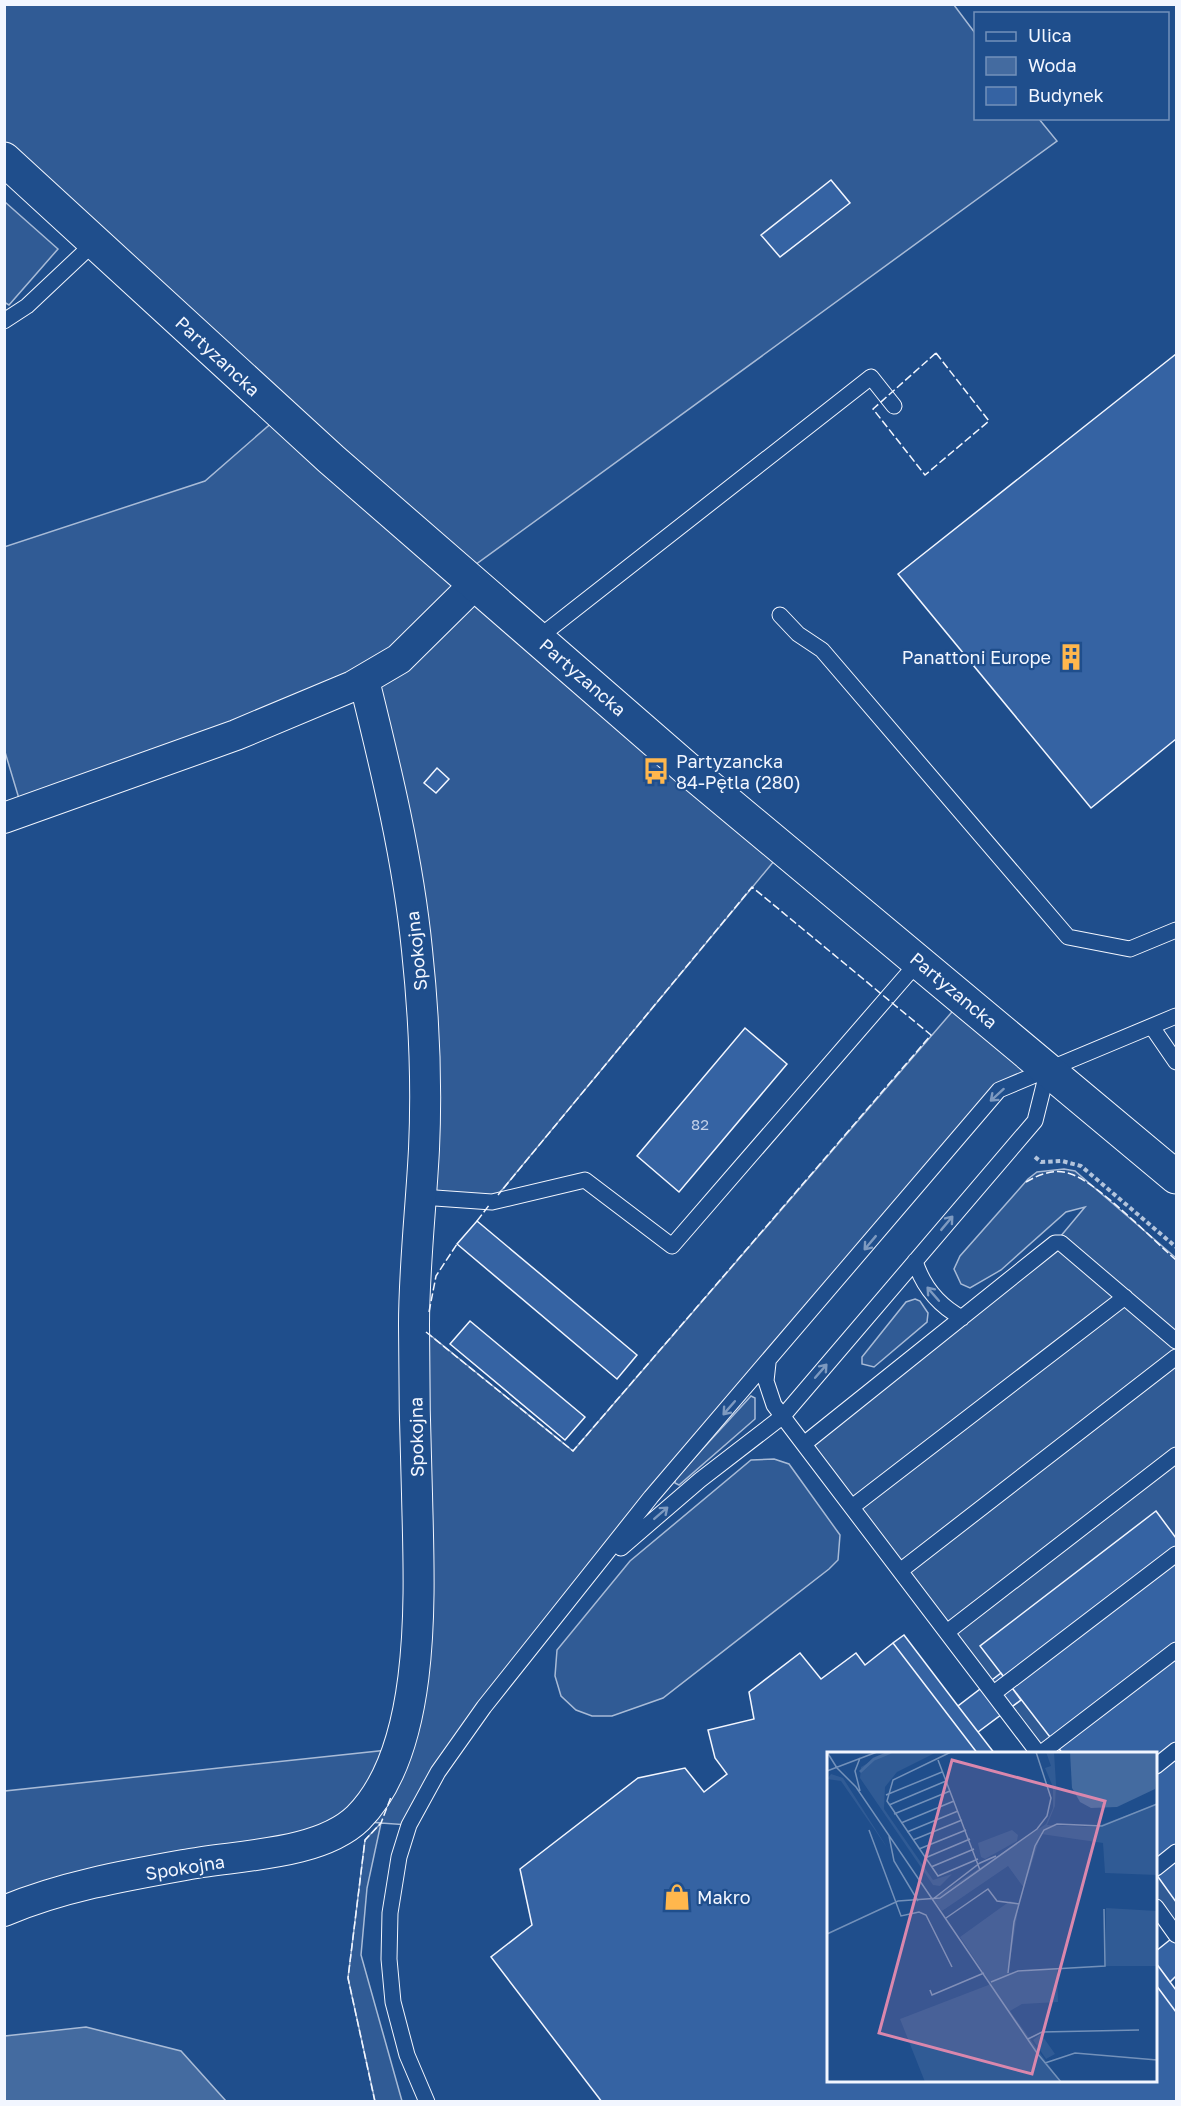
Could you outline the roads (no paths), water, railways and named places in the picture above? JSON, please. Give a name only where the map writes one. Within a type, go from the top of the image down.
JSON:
[{"type":"main road","name":"Partyzancka","points":[[4,159],[331,459],[685,767],[1176,1177]]},
{"type":"street","points":[[4,818],[236,735],[364,680],[399,659],[475,584]]},
{"type":"street","name":"Spokojna","points":[[4,1911],[84,1886],[194,1863],[259,1856],[298,1847],[355,1821],[372,1801],[385,1780],[397,1749],[408,1707],[417,1645],[420,1586],[414,1322],[424,1146],[424,1057],[417,947],[400,833],[364,680]]},
{"type":"lane","points":[[4,321],[27,306],[95,242]]},
{"type":"lane","points":[[538,638],[871,377],[894,406]]},
{"type":"lane","points":[[780,615],[798,633],[822,650],[1068,937],[1130,949],[1176,930]]},
{"type":"lane","points":[[421,1197],[492,1202],[585,1180],[672,1246],[919,961]]},
{"type":"lane","points":[[427,2102],[402,2037],[391,1981],[390,1913],[399,1857],[409,1825],[438,1772],[484,1707],[651,1497],[768,1364],[999,1090],[1176,1016]]},
{"type":"lane","points":[[1152,1027],[1176,1062]]},
{"type":"lane","points":[[586,1581],[665,1509],[783,1416],[1035,1121],[1048,1069]]},
{"type":"lane","points":[[804,1444],[1055,1243],[1061,1243],[1176,1341]]},
{"type":"lane","points":[[915,1261],[926,1287],[947,1310],[962,1318]]},
{"type":"lane","points":[[852,1507],[1125,1297]]},
{"type":"lane","points":[[900,1571],[1176,1357]]},
{"type":"lane","points":[[768,1364],[766,1381],[769,1394],[783,1416],[1038,1752]]},
{"type":"lane","points":[[947,1632],[1176,1455]]},
{"type":"lane","points":[[994,1693],[1176,1554]]},
{"type":"lane","points":[[1043,1752],[1176,1650]]},
{"type":"lane","points":[[1157,1764],[1176,1750]]},
{"type":"lane","points":[[1157,1866],[1176,1852]]},
{"type":"lane","points":[[1157,1910],[1176,1935]]},
{"type":"water","points":[[86,2027],[181,2051],[226,2101],[5,2101],[5,2036]]},
{"type":"place","name":"Panattoni Europe","points":[[1071,657]]},
{"type":"place","name":"Partyzancka 84-Pętla (280)","points":[[656,771]]},
{"type":"place","name":"Makro","points":[[677,1897]]}]
